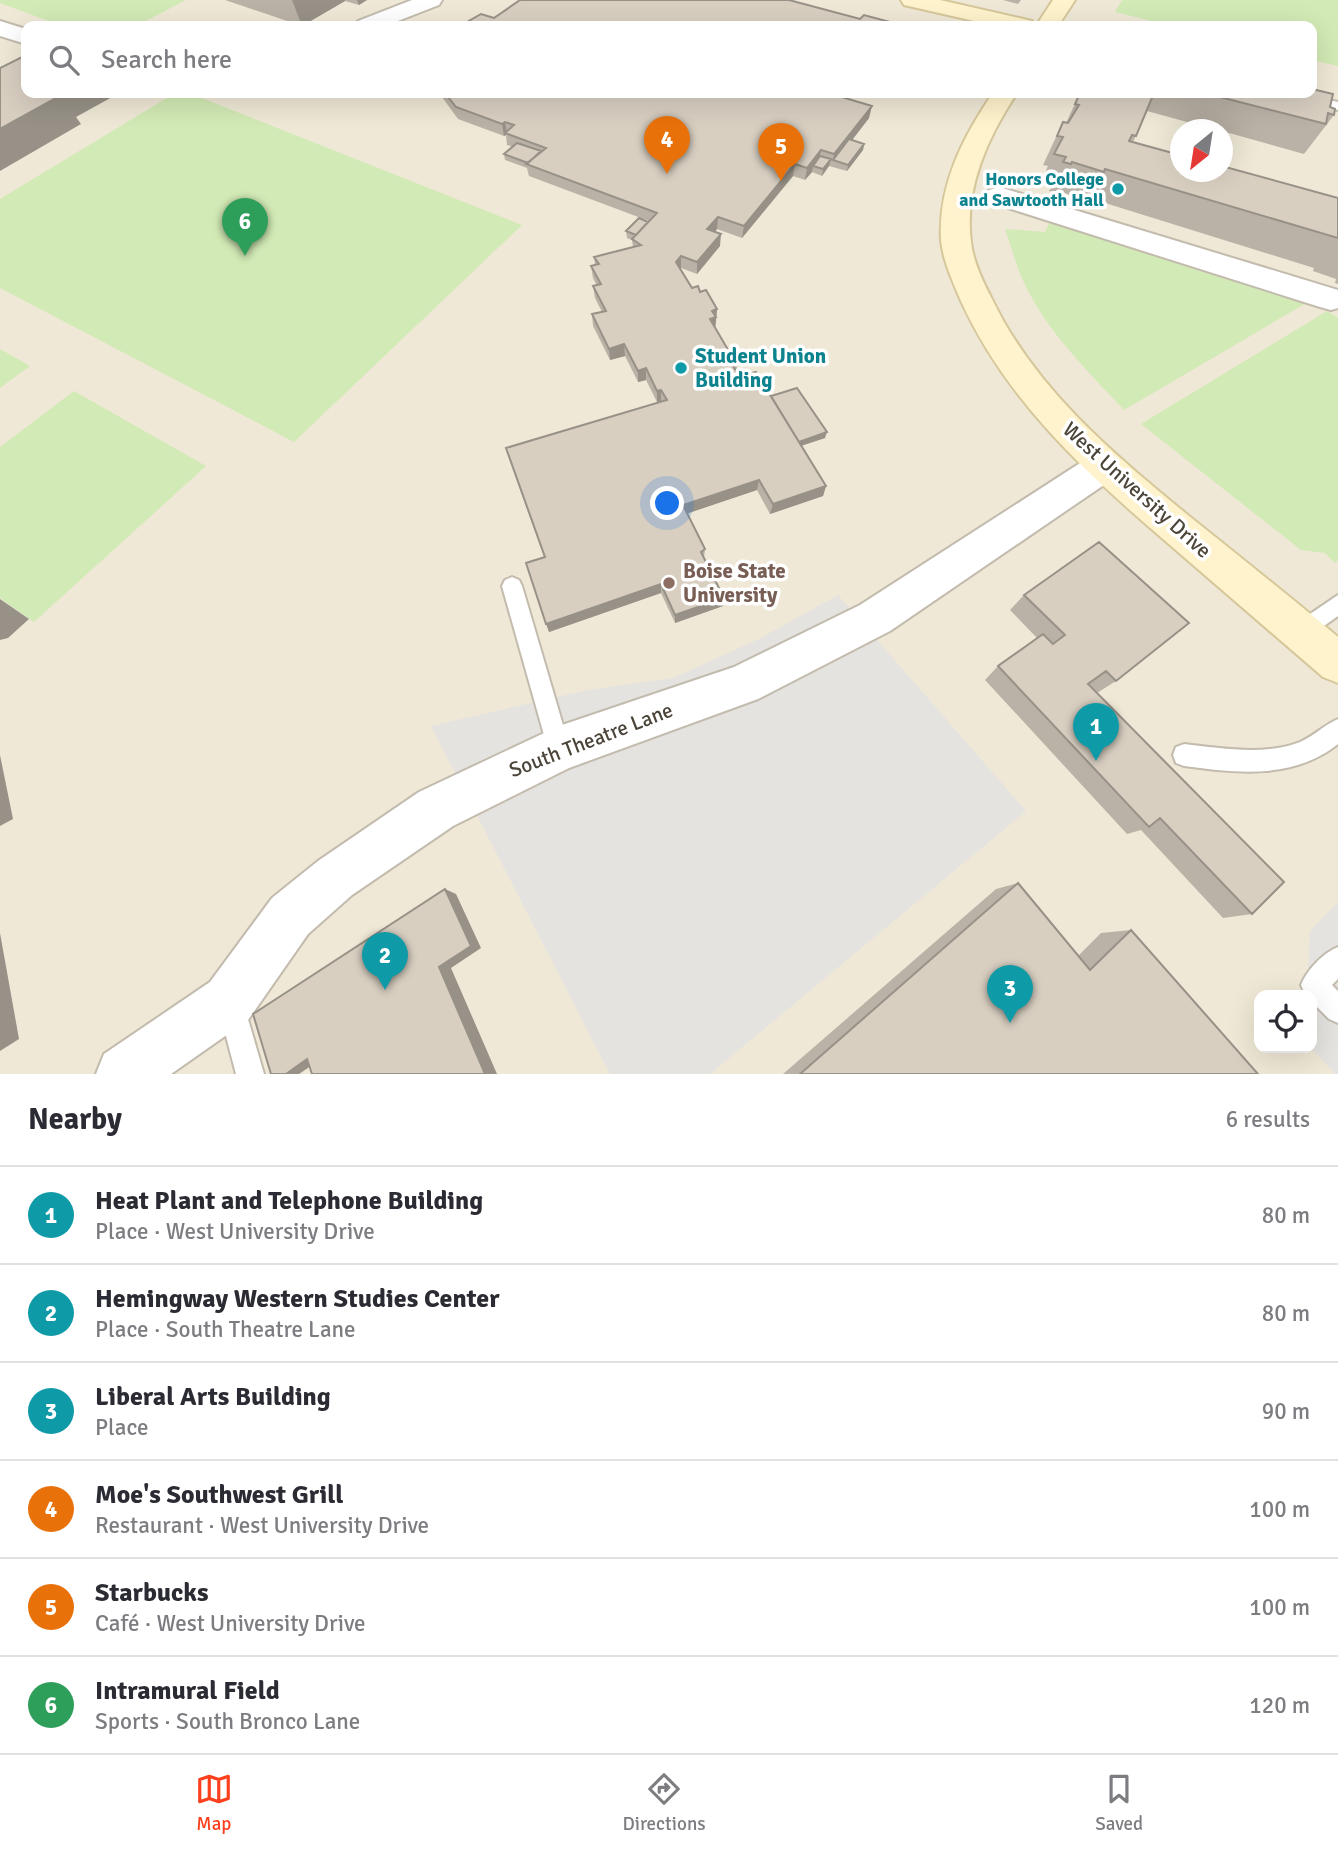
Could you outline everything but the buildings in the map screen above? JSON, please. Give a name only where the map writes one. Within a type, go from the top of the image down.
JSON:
[{"type":"street","points":[[378,21],[431,0]]},
{"type":"street","points":[[912,0],[1002,21]]},
{"type":"street","points":[[1051,21],[1064,0]]},
{"type":"street","points":[[0,27],[21,35]]},
{"type":"street","name":"West University Drive","points":[[1002,98],[974,145],[959,184],[955,211],[959,259],[978,306],[1005,354],[1051,412],[1104,466],[1338,663]]},
{"type":"street","points":[[999,196],[1334,301]]},
{"type":"street","name":"South Theatre Lane","points":[[124,1074],[229,1001],[290,916],[335,878],[436,809],[559,749],[743,684],[839,638],[875,618],[1104,466]]},
{"type":"lane","points":[[1317,96],[1337,106]]},
{"type":"lane","points":[[1306,98],[1337,106]]},
{"type":"lane","points":[[512,586],[559,749]]},
{"type":"lane","points":[[1301,632],[1338,604]]},
{"type":"lane","points":[[1184,755],[1237,760],[1284,760],[1302,754],[1338,730]]},
{"type":"lane","points":[[1338,960],[1314,985],[1338,1010]]},
{"type":"lane","points":[[229,1001],[250,1074]]},
{"type":"shaded area","name":"Boise State University","points":[[0,0],[1338,0],[1338,1074],[0,1074]]},
{"type":"shaded area","points":[[838,595],[1026,811],[710,1074],[610,1074],[431,726],[588,690],[673,678],[759,639]]},
{"type":"shaded area","points":[[1338,902],[1338,1074],[1316,1053],[1317,990],[1307,990],[1310,931]]},
{"type":"green space","points":[[0,0],[186,0],[146,21],[49,21],[0,3]]},
{"type":"green space","points":[[1122,0],[1338,0],[1338,66],[1317,61],[1317,21],[1152,21],[1115,12]]},
{"type":"green space","points":[[167,98],[202,98],[522,225],[294,442],[0,288],[0,199]]},
{"type":"green space","points":[[1050,221],[1308,302],[1124,410],[1051,328],[1019,271],[1005,229],[1045,232]]},
{"type":"green space","points":[[1327,311],[1338,318],[1338,560],[1335,563],[1325,553],[1301,550],[1141,424]]},
{"type":"green space","points":[[0,349],[30,366],[0,388]]},
{"type":"green space","points":[[74,391],[206,466],[34,622],[0,598],[0,447]]},
{"type":"place","name":"Moe's Southwest Grill","points":[[667,174]]},
{"type":"place","name":"Starbucks","points":[[781,181]]},
{"type":"place","name":"Honors College and Sawtooth Hall","points":[[1118,189]]},
{"type":"place","name":"Intramural Field","points":[[245,256]]},
{"type":"place","name":"Student Union Building","points":[[681,368]]},
{"type":"place","name":"Boise State University","points":[[669,583]]},
{"type":"place","name":"Heat Plant and Telephone Building","points":[[1096,761]]},
{"type":"place","name":"Hemingway Western Studies Center","points":[[385,990]]},
{"type":"place","name":"Liberal Arts Building","points":[[1010,1023]]}]
